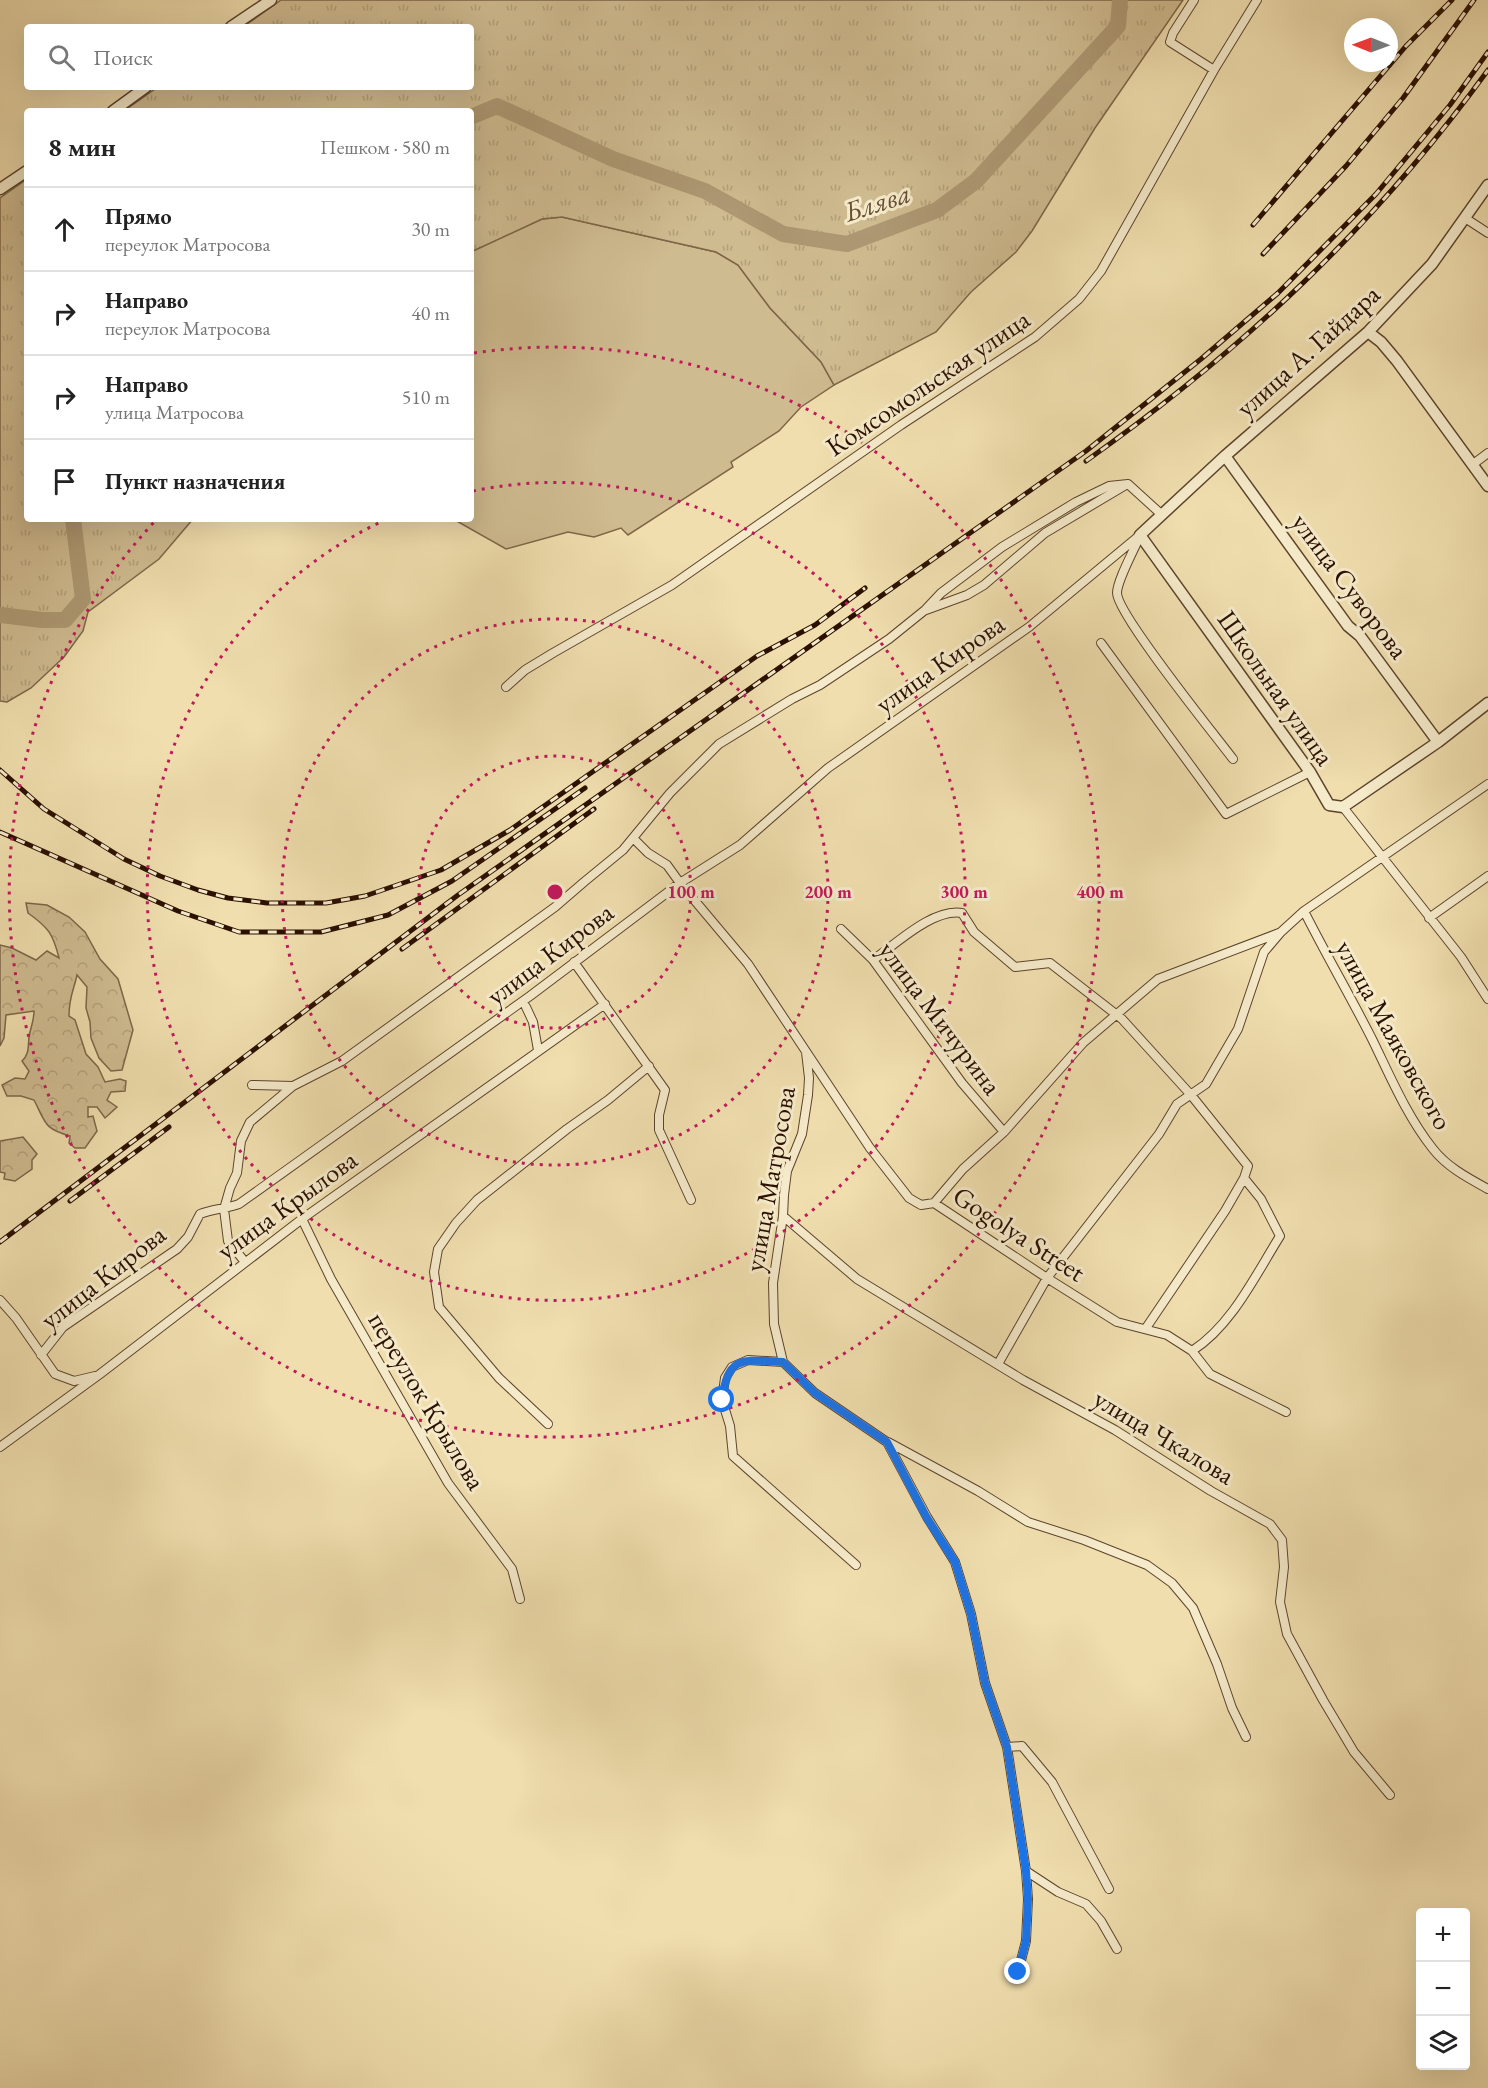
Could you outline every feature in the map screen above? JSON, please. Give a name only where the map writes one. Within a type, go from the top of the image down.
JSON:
[{"type":"street","points":[[235,24],[271,0]]},
{"type":"street","points":[[1194,0],[1173,33],[1170,42],[1214,70]]},
{"type":"street","name":"Комсомольская улица","points":[[506,687],[525,670],[552,653],[672,585],[901,425],[1035,337],[1079,299],[1101,271],[1214,70],[1257,0]]},
{"type":"street","points":[[117,108],[142,90]]},
{"type":"street","points":[[0,189],[24,173]]},
{"type":"street","name":"улица А. Гайдара","points":[[1140,535],[1225,456],[1368,332],[1432,264],[1486,191]]},
{"type":"street","points":[[1465,218],[1488,233]]},
{"type":"street","points":[[1368,332],[1381,342],[1397,361],[1488,486]]},
{"type":"street","points":[[1472,465],[1488,453]]},
{"type":"street","name":"улица Суворова","points":[[1225,456],[1348,626],[1360,636],[1438,742]]},
{"type":"street","points":[[925,610],[967,595],[984,585],[1045,533],[1128,484]]},
{"type":"street","points":[[245,1262],[228,1241],[224,1209],[237,1173],[241,1141],[250,1122],[293,1086],[342,1061],[555,907],[622,850],[670,793],[719,744],[792,699],[820,685],[889,639],[925,610],[941,593],[1002,547],[1076,502],[1109,486],[1128,484],[1161,514]]},
{"type":"street","points":[[1140,535],[1119,582],[1117,600],[1144,641],[1233,759]]},
{"type":"street","name":"Школьная улица","points":[[1140,535],[1310,772],[1329,805],[1343,807],[1461,957],[1488,999]]},
{"type":"street","name":"улица Кирова","points":[[0,1300],[16,1318],[41,1355],[63,1327],[177,1249],[188,1237],[200,1214],[239,1204],[530,996],[680,883],[740,845],[828,768],[1029,627],[1140,535]]},
{"type":"street","points":[[1101,643],[1226,814],[1310,772]]},
{"type":"street","points":[[1343,807],[1438,742],[1488,703]]},
{"type":"street","points":[[998,1364],[1047,1278],[1159,1134],[1177,1104],[1206,1084],[1238,1029],[1264,952],[1304,911],[1488,784]]},
{"type":"street","name":"Gogolya Street","points":[[633,838],[648,853],[668,865],[680,883],[747,964],[870,1148],[909,1198],[921,1205],[934,1203],[1117,1322],[1167,1335],[1192,1351],[1210,1374],[1286,1412]]},
{"type":"street","points":[[1429,918],[1488,876]]},
{"type":"street","points":[[873,960],[934,917],[954,911],[962,913],[974,932],[1014,967],[1050,963],[1117,1012],[1191,1095],[1248,1166],[1244,1178],[1225,1211],[1146,1328]]},
{"type":"street","name":"улица Маяковского","points":[[1304,911],[1412,1119],[1434,1150],[1451,1167],[1488,1189]]},
{"type":"street","name":"улица Мичурина","points":[[841,929],[873,960],[962,1083],[1004,1132]]},
{"type":"street","name":"улица Мичурина","points":[[934,1203],[963,1169],[1004,1132],[1083,1043],[1158,979],[1281,932]]},
{"type":"street","points":[[574,962],[665,1090],[659,1115],[659,1130],[691,1200]]},
{"type":"street","name":"улица Крылова","points":[[0,1447],[100,1374],[302,1219],[538,1050],[605,1005]]},
{"type":"street","points":[[526,1007],[535,1030],[538,1050]]},
{"type":"street","name":"улица Матросова","points":[[783,1362],[774,1324],[773,1283],[787,1171],[802,1134],[805,1115],[809,1078],[806,1052]]},
{"type":"street","points":[[548,1424],[500,1378],[439,1306],[434,1272],[438,1249],[456,1223],[477,1200],[649,1066]]},
{"type":"street","points":[[252,1085],[293,1086]]},
{"type":"street","points":[[1192,1351],[1210,1339],[1239,1300],[1280,1236],[1261,1199],[1244,1178]]},
{"type":"street","name":"улица Чкалова","points":[[783,1216],[857,1279],[1270,1524],[1282,1540],[1284,1568],[1280,1602],[1287,1634],[1354,1752],[1390,1795]]},
{"type":"street","name":"переулок Крылова","points":[[302,1219],[331,1279],[448,1483],[512,1569],[520,1599]]},
{"type":"street","points":[[41,1355],[55,1374],[74,1381],[100,1374]]},
{"type":"street","points":[[855,1565],[733,1456],[730,1426],[722,1400],[725,1378],[732,1367],[748,1360],[783,1362],[815,1393],[887,1442],[978,1491],[1028,1522],[1084,1540],[1147,1565],[1172,1583],[1192,1608],[1246,1737]]},
{"type":"street","points":[[887,1442],[927,1518],[955,1562],[971,1614],[985,1683],[1007,1747],[1026,1871],[1028,1899],[1026,1941],[1018,1972]]},
{"type":"street","points":[[1007,1747],[1022,1746],[1052,1782],[1109,1889]]},
{"type":"street","points":[[1026,1871],[1058,1892],[1086,1904],[1101,1921],[1117,1949]]},
{"type":"green space","points":[[281,0],[1183,0],[1095,128],[1032,231],[1016,252],[971,292],[936,332],[834,385],[821,362],[770,308],[738,265],[716,252],[562,217],[542,219],[474,251],[474,108],[128,108],[154,90],[474,90],[474,24],[247,24]]},
{"type":"green space","points":[[24,181],[24,522],[190,522],[159,559],[88,612],[83,631],[64,657],[31,688],[7,702],[0,701],[0,198]]},
{"type":"green space","points":[[562,217],[716,252],[738,265],[770,308],[821,362],[834,385],[801,407],[779,431],[731,462],[733,467],[628,535],[621,528],[594,537],[568,532],[506,549],[458,522],[474,522],[474,250],[542,219]]},
{"type":"green space","points":[[26,903],[47,905],[69,917],[85,932],[100,959],[118,979],[133,1030],[122,1070],[111,1071],[99,1058],[91,1038],[86,1008],[87,987],[77,975],[70,999],[69,1016],[75,1020],[86,1054],[98,1067],[105,1082],[120,1079],[126,1081],[125,1091],[111,1092],[107,1100],[117,1107],[105,1118],[97,1107],[88,1107],[88,1117],[93,1116],[97,1131],[85,1148],[75,1148],[69,1143],[70,1136],[46,1124],[34,1100],[21,1096],[7,1096],[2,1085],[15,1078],[25,1079],[29,1071],[22,1061],[28,1051],[34,1011],[6,1015],[4,1038],[0,1046],[0,945],[12,948],[36,960],[47,951],[59,958],[49,932],[28,913]]},
{"type":"green space","points":[[23,1137],[37,1154],[32,1160],[32,1169],[15,1181],[4,1179],[5,1173],[0,1172],[0,1141]]},
{"type":"waterway","name":"Блява","points":[[474,116],[497,106],[613,159],[705,191],[783,234],[847,244],[937,210],[976,181],[1118,26],[1120,0]]},
{"type":"waterway","name":"Блява","points":[[0,615],[65,620],[83,599],[73,522]]},
{"type":"railway","points":[[1253,225],[1406,46],[1452,0]]},
{"type":"railway","points":[[1263,254],[1346,166],[1403,98],[1474,0]]},
{"type":"railway","points":[[0,1242],[458,895],[1086,451],[1201,359],[1278,293],[1376,194],[1450,105],[1488,52]]},
{"type":"railway","points":[[1086,461],[1199,375],[1304,282],[1399,182],[1488,70]]},
{"type":"railway","points":[[0,770],[44,809],[124,859],[198,890],[228,898],[267,903],[326,903],[365,896],[441,870],[510,830],[757,656],[815,625],[865,588]]},
{"type":"railway","points":[[0,832],[178,911],[239,932],[321,932],[388,915],[452,881],[585,788]]},
{"type":"railway","points":[[402,949],[594,809]]},
{"type":"railway","points":[[70,1201],[169,1127]]},
{"type":"route","points":[[722,1400],[725,1378],[732,1367],[748,1360],[783,1362],[815,1393],[887,1442],[927,1518],[955,1562],[971,1614],[985,1683],[1007,1747],[1026,1871],[1028,1899],[1026,1941],[1018,1972]]}]
